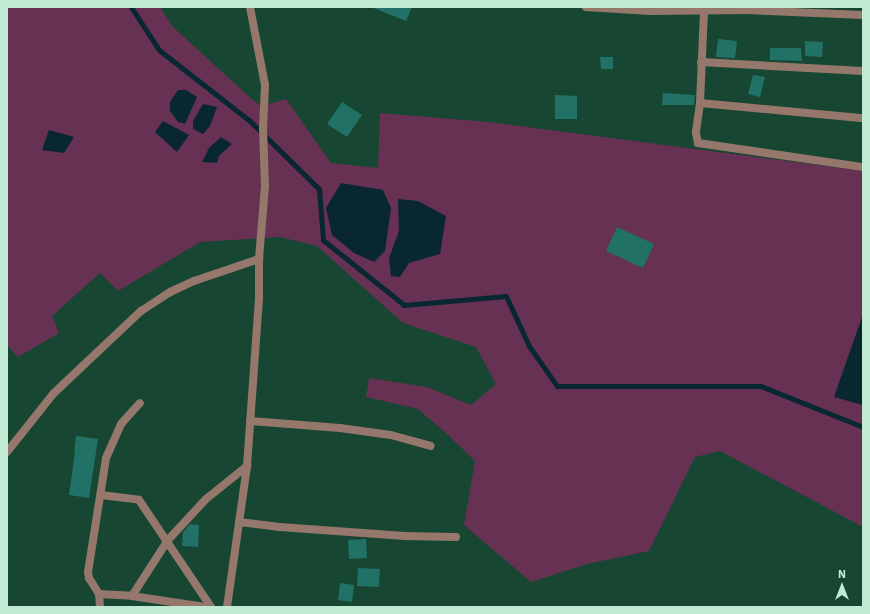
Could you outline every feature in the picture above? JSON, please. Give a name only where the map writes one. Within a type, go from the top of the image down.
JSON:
[{"type":"street","points":[[228,607],[247,466],[259,298],[259,259],[265,186],[263,129],[265,85],[250,7]]},
{"type":"street","points":[[586,7],[650,11],[755,10],[863,15]]},
{"type":"street","points":[[704,11],[700,103],[696,133],[698,143],[863,167]]},
{"type":"street","points":[[702,62],[863,71]]},
{"type":"street","points":[[700,103],[863,118]]},
{"type":"street","points":[[7,452],[54,393],[141,311],[170,292],[194,281],[259,259]]},
{"type":"street","points":[[100,607],[99,594],[89,578],[88,572],[106,458],[114,436],[121,424],[140,403]]},
{"type":"street","points":[[250,421],[340,428],[391,435],[431,446]]},
{"type":"street","points":[[132,596],[168,540],[206,499],[247,466]]},
{"type":"street","points":[[101,494],[139,500],[168,540],[211,607]]},
{"type":"street","points":[[239,522],[280,527],[405,536],[456,537]]},
{"type":"street","points":[[99,594],[132,596],[204,607]]},
{"type":"shaded area","points":[[7,7],[160,7],[173,27],[253,100],[262,106],[286,99],[331,163],[378,168],[380,113],[489,122],[863,171],[863,527],[720,451],[695,457],[649,551],[587,564],[531,582],[464,525],[475,461],[418,409],[366,397],[369,378],[427,387],[471,405],[496,384],[476,347],[403,323],[317,246],[280,237],[200,242],[118,291],[100,273],[52,316],[59,333],[18,357],[7,345]]},
{"type":"water","points":[[178,90],[186,90],[197,97],[185,124],[178,122],[170,111],[170,102]]},
{"type":"water","points":[[203,104],[217,107],[210,126],[203,134],[193,129],[193,121]]},
{"type":"water","points":[[163,121],[189,135],[177,152],[155,132]]},
{"type":"water","points":[[49,130],[74,137],[64,153],[42,150]]},
{"type":"water","points":[[221,137],[232,144],[219,156],[217,163],[202,162],[209,148]]},
{"type":"water","points":[[341,183],[383,190],[391,208],[385,251],[374,262],[354,253],[332,235],[326,208]]},
{"type":"water","points":[[398,199],[418,201],[446,216],[440,254],[409,263],[400,277],[391,276],[389,258],[399,231]]},
{"type":"water","points":[[863,317],[863,405],[834,397]]},
{"type":"building","points":[[371,7],[412,7],[406,21]]},
{"type":"building","points":[[718,39],[737,41],[735,58],[716,57]]},
{"type":"building","points":[[805,41],[823,42],[822,57],[805,56]]},
{"type":"building","points":[[770,48],[801,48],[802,61],[770,60]]},
{"type":"building","points":[[600,57],[613,57],[613,69],[601,69]]},
{"type":"building","points":[[753,75],[765,77],[760,97],[748,94]]},
{"type":"building","points":[[663,93],[695,95],[694,105],[662,105]]},
{"type":"building","points":[[555,95],[577,96],[577,119],[555,119]]},
{"type":"building","points":[[342,102],[362,115],[347,137],[327,124]]},
{"type":"building","points":[[617,227],[654,244],[643,268],[606,251]]},
{"type":"building","points":[[76,436],[98,439],[89,498],[69,495]]},
{"type":"building","points":[[190,524],[199,525],[198,547],[182,546],[183,532]]},
{"type":"building","points":[[366,539],[367,558],[349,559],[348,540]]},
{"type":"building","points":[[358,568],[380,569],[379,587],[357,586]]},
{"type":"building","points":[[340,583],[354,585],[352,602],[338,600]]},
{"type":"waterway","points":[[131,7],[159,50],[250,121],[319,189],[323,240],[404,305],[506,296],[529,346],[557,386],[761,386],[863,427]]}]
